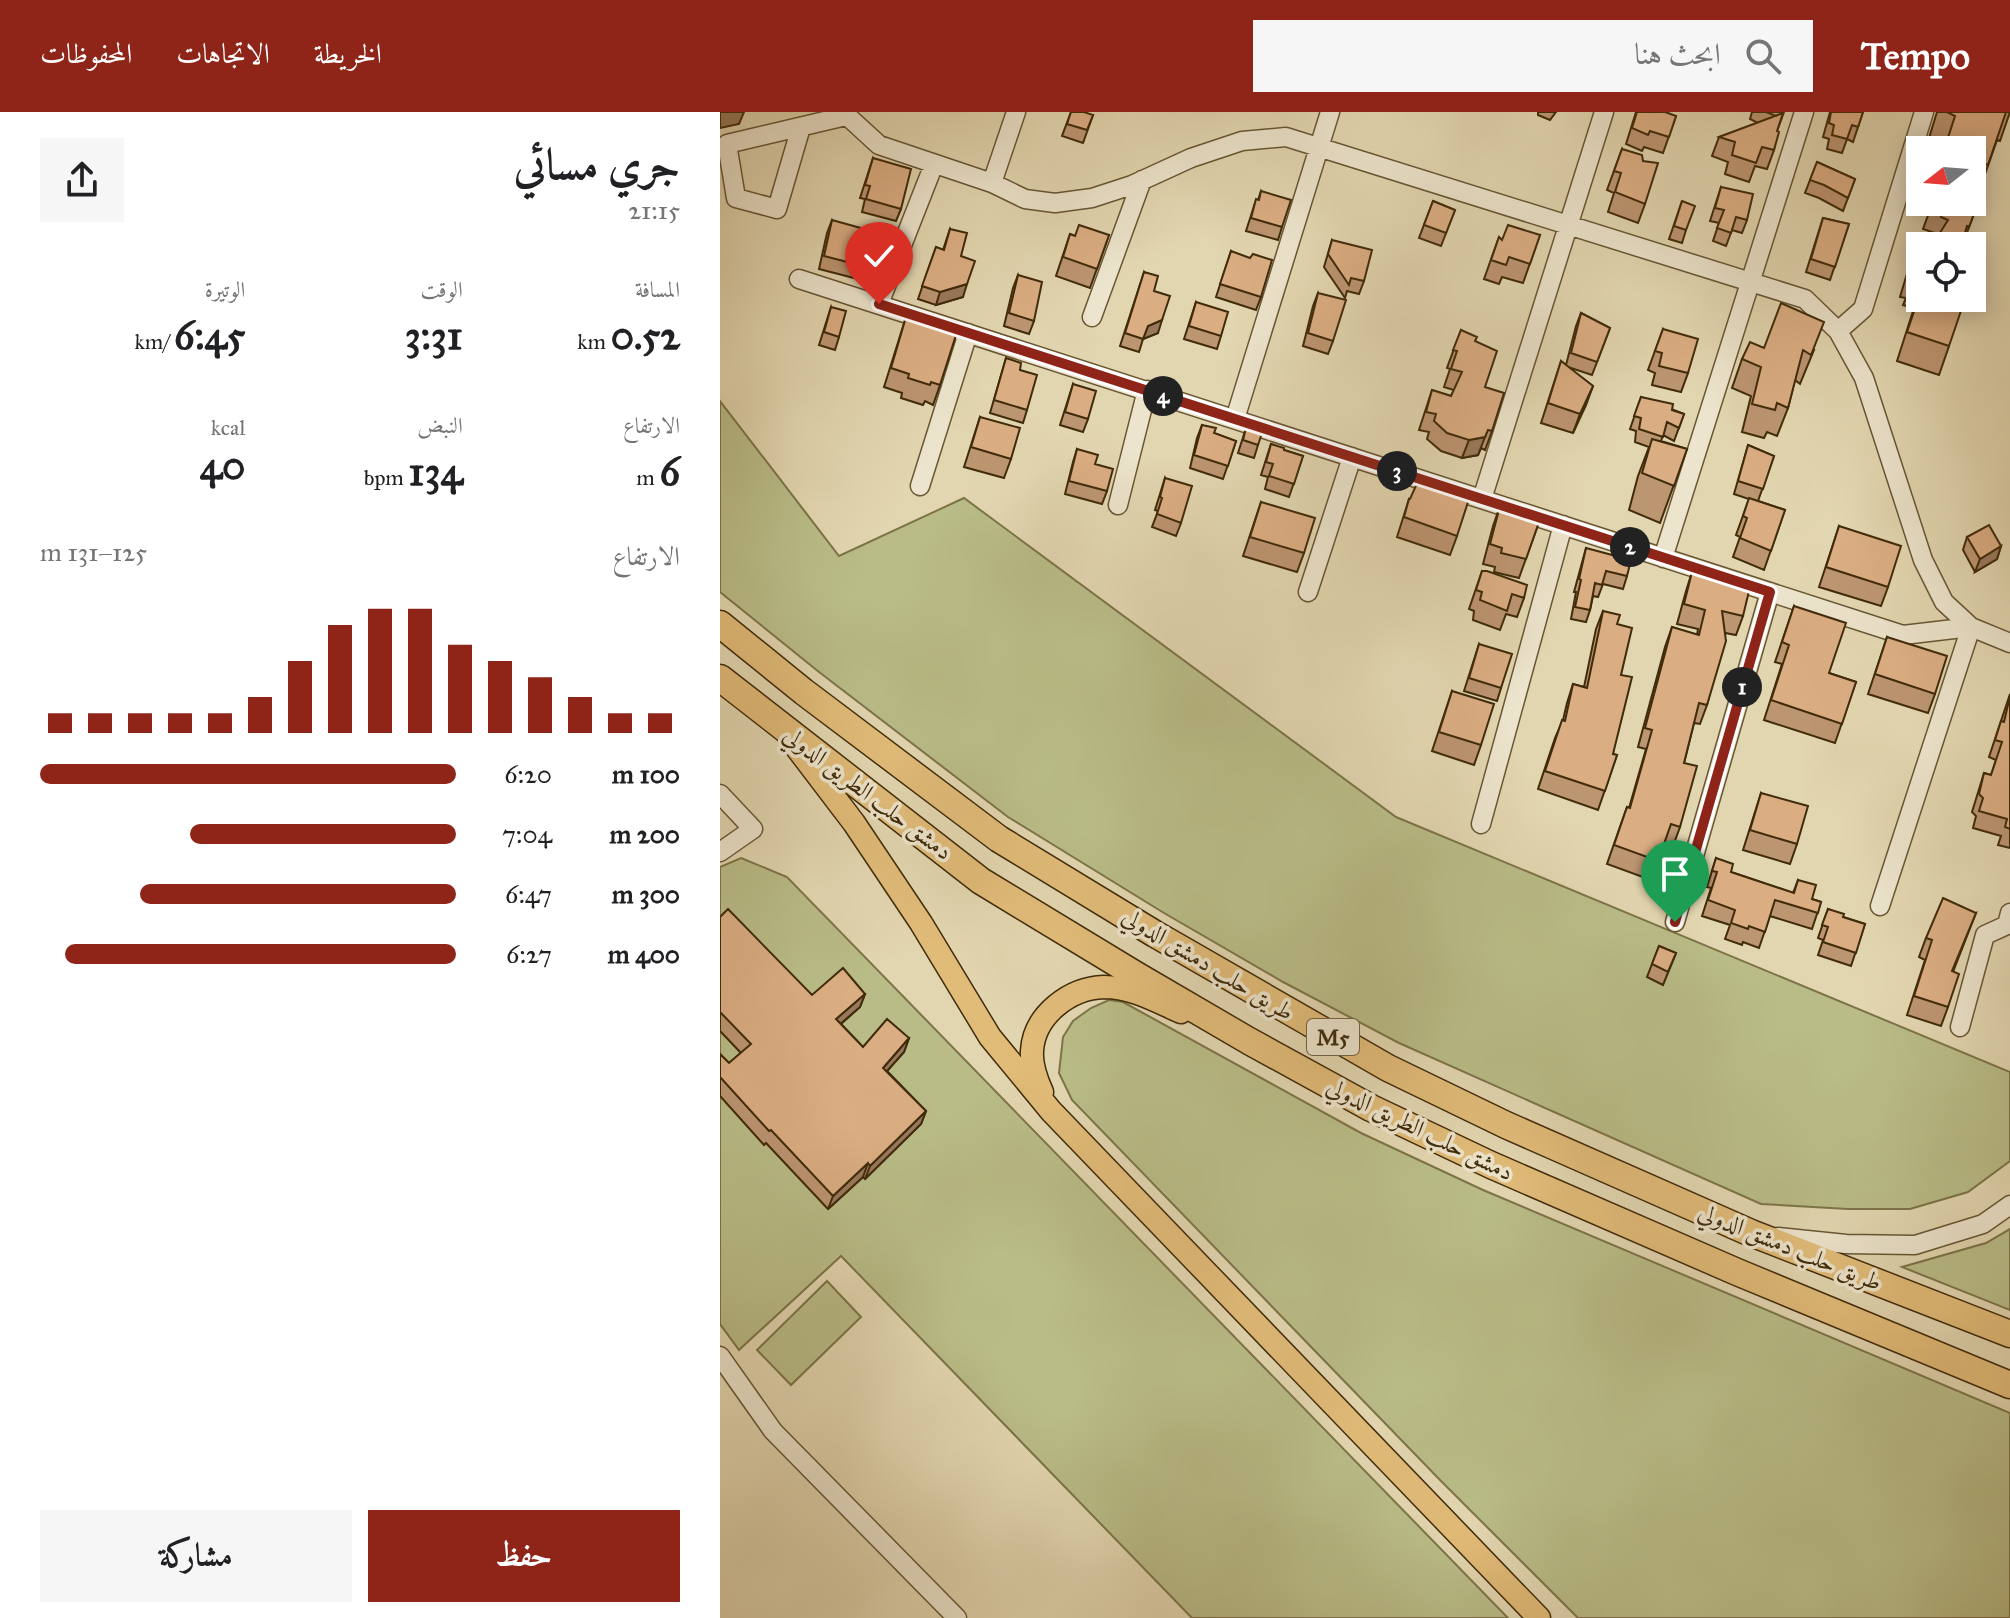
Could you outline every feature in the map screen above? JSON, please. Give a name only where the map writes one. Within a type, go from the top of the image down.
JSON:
[{"type":"highway","name":"طريق حلب دمشق الدولي","points":[[720,624],[804,692],[999,839],[1155,934],[1388,1068],[1506,1125],[1751,1233],[2010,1334]]},
{"type":"highway","name":"دمشق حلب الطريق الدولي","points":[[720,678],[981,881],[1249,1041],[1371,1108],[1491,1165],[1737,1272],[2010,1385]]},
{"type":"main road","points":[[779,725],[854,823],[921,923],[990,1037],[1051,1111],[1539,1618]]},
{"type":"main road","points":[[1051,1111],[1034,1077],[1032,1050],[1038,1027],[1057,1005],[1083,990],[1105,987],[1129,990],[1249,1041]]},
{"type":"street","points":[[992,183],[1016,112]]},
{"type":"street","points":[[1235,419],[1330,112]]},
{"type":"street","points":[[1482,499],[1604,112]]},
{"type":"street","points":[[1663,558],[1804,112]]},
{"type":"street","points":[[1838,331],[1863,309],[1924,112]]},
{"type":"street","points":[[801,127],[777,209],[736,198],[727,144],[844,114],[879,145],[992,183],[1025,199],[1055,203],[1092,198],[1242,141],[1286,137],[1805,299],[1838,331],[1864,378],[1923,560],[1944,602],[1971,627],[2010,643]]},
{"type":"street","points":[[879,304],[934,164]]},
{"type":"street","points":[[1092,317],[1142,180]]},
{"type":"street","points":[[799,279],[1903,635],[1971,627]]},
{"type":"street","points":[[920,486],[968,333]]},
{"type":"street","points":[[1118,505],[1147,390]]},
{"type":"street","points":[[1308,592],[1352,457]]},
{"type":"street","points":[[1481,824],[1563,525]]},
{"type":"street","points":[[1675,922],[1770,592]]},
{"type":"street","points":[[1880,906],[1971,627]]},
{"type":"street","points":[[720,794],[753,829],[720,852]]},
{"type":"street","points":[[1960,1027],[1985,935],[2007,925],[2010,913]]},
{"type":"street","points":[[1751,1233],[1846,1244],[1915,1245],[1983,1224],[2010,1205]]},
{"type":"street","points":[[720,1356],[773,1431],[957,1618]]},
{"type":"green space","points":[[720,401],[839,556],[964,498],[1396,817],[2010,1072],[2010,1161],[1968,1192],[1910,1209],[1761,1204],[1399,1043],[1283,982],[1164,913],[1008,817],[720,592]]},
{"type":"green space","points":[[741,858],[787,877],[1508,1618],[1192,1618],[841,1256],[739,1350],[720,1324],[720,867]]},
{"type":"green space","points":[[1109,1000],[1123,1002],[1361,1133],[1483,1190],[2010,1413],[2010,1618],[1578,1618],[1072,1100],[1059,1073],[1063,1037],[1073,1021]]},
{"type":"green space","points":[[2010,1229],[2010,1310],[1902,1267],[1986,1243]]},
{"type":"green space","points":[[827,1281],[861,1317],[791,1385],[757,1350]]},
{"type":"building","points":[[1071,112],[1093,115],[1087,130],[1067,124]]},
{"type":"building","points":[[1637,112],[1665,112],[1676,116],[1669,137],[1650,131],[1648,135],[1632,128]]},
{"type":"building","points":[[1831,112],[1863,112],[1858,127],[1852,125],[1847,139],[1832,135],[1834,125],[1829,123]]},
{"type":"building","points":[[1947,112],[2006,112],[1988,165],[1986,136],[1949,136],[1955,116]]},
{"type":"building","points":[[1783,113],[1774,150],[1762,147],[1756,163],[1732,155],[1735,142],[1719,137]]},
{"type":"building","points":[[1622,149],[1642,155],[1643,161],[1658,163],[1645,204],[1615,192],[1621,173],[1614,171]]},
{"type":"building","points":[[873,158],[911,169],[901,209],[866,199],[870,186],[865,185]]},
{"type":"building","points":[[1817,162],[1855,179],[1848,198],[1810,180]]},
{"type":"building","points":[[1721,187],[1753,194],[1747,220],[1736,217],[1731,233],[1717,228],[1724,210],[1715,208]]},
{"type":"building","points":[[1261,191],[1291,200],[1282,227],[1251,218]]},
{"type":"building","points":[[1433,201],[1455,210],[1446,233],[1424,225]]},
{"type":"building","points":[[1682,201],[1695,206],[1686,230],[1674,226]]},
{"type":"building","points":[[1973,216],[1965,232],[1940,232],[1948,220],[1941,217]]},
{"type":"building","points":[[1823,218],[1849,224],[1835,267],[1811,259]]},
{"type":"building","points":[[832,220],[868,230],[859,265],[824,256]]},
{"type":"building","points":[[1079,225],[1109,235],[1097,269],[1063,257],[1070,234],[1075,236]]},
{"type":"building","points":[[1508,225],[1540,235],[1530,264],[1509,257],[1506,265],[1491,260],[1499,237],[1502,240]]},
{"type":"building","points":[[950,229],[967,233],[961,256],[975,261],[967,284],[940,292],[922,286],[936,247],[944,250]]},
{"type":"building","points":[[1332,240],[1372,250],[1364,281],[1351,278],[1349,285],[1328,254]]},
{"type":"building","points":[[1231,251],[1250,258],[1253,254],[1272,260],[1261,297],[1220,284]]},
{"type":"building","points":[[1144,272],[1158,276],[1154,291],[1170,296],[1162,320],[1148,326],[1143,339],[1125,333]]},
{"type":"building","points":[[1018,275],[1042,282],[1034,321],[1009,313]]},
{"type":"building","points":[[1318,293],[1346,300],[1333,341],[1308,333]]},
{"type":"building","points":[[1196,302],[1228,312],[1221,336],[1189,326]]},
{"type":"building","points":[[1781,303],[1824,322],[1811,355],[1803,350],[1788,408],[1777,403],[1775,410],[1752,404],[1761,367],[1742,359],[1750,342],[1764,348]]},
{"type":"building","points":[[831,307],[846,311],[839,337],[824,332]]},
{"type":"building","points":[[1914,312],[1961,312],[1949,346],[1907,332]]},
{"type":"building","points":[[1581,313],[1610,328],[1597,362],[1571,353]]},
{"type":"building","points":[[906,317],[956,335],[940,385],[908,378],[909,374],[891,368]]},
{"type":"building","points":[[1663,329],[1698,339],[1688,373],[1659,366],[1662,353],[1655,351]]},
{"type":"building","points":[[1461,330],[1477,337],[1475,341],[1497,351],[1485,387],[1504,393],[1492,431],[1488,430],[1485,437],[1469,440],[1447,433],[1434,421],[1436,414],[1426,412],[1432,390],[1451,396],[1462,372],[1451,369],[1457,351],[1453,350]]},
{"type":"building","points":[[1006,358],[1021,363],[1020,370],[1037,375],[1027,410],[994,400]]},
{"type":"building","points":[[1561,361],[1593,386],[1580,414],[1548,403]]},
{"type":"building","points":[[1073,384],[1096,391],[1088,419],[1065,412]]},
{"type":"building","points":[[1641,397],[1673,404],[1672,410],[1684,414],[1679,428],[1667,422],[1663,437],[1639,429],[1641,418],[1634,416]]},
{"type":"building","points":[[980,417],[1020,428],[1011,459],[971,447]]},
{"type":"building","points":[[1202,425],[1216,428],[1214,433],[1236,441],[1228,466],[1194,455]]},
{"type":"building","points":[[1246,428],[1262,433],[1258,445],[1243,440]]},
{"type":"building","points":[[1652,439],[1687,449],[1674,486],[1642,473]]},
{"type":"building","points":[[1271,444],[1303,456],[1294,484],[1269,476],[1273,464],[1266,462]]},
{"type":"building","points":[[1748,445],[1774,456],[1763,489],[1738,481]]},
{"type":"building","points":[[1077,449],[1098,455],[1095,464],[1113,469],[1107,491],[1069,481]]},
{"type":"building","points":[[1165,478],[1192,486],[1181,523],[1157,514]]},
{"type":"building","points":[[1418,481],[1469,499],[1457,536],[1404,517]]},
{"type":"building","points":[[1749,498],[1785,510],[1771,551],[1740,538],[1747,518],[1743,516]]},
{"type":"building","points":[[1261,502],[1315,518],[1304,553],[1250,537]]},
{"type":"building","points":[[1500,506],[1539,522],[1526,559],[1501,553],[1502,548],[1490,544]]},
{"type":"building","points":[[1989,525],[2001,546],[1980,559],[1967,537]]},
{"type":"building","points":[[1839,526],[1901,546],[1888,587],[1826,567]]},
{"type":"building","points":[[1586,548],[1631,560],[1627,576],[1606,571],[1602,585],[1595,583],[1590,610],[1575,607]]},
{"type":"building","points":[[1482,571],[1527,585],[1524,598],[1512,594],[1507,611],[1480,600],[1482,592],[1476,590]]},
{"type":"building","points":[[1692,572],[1750,587],[1743,616],[1722,611],[1726,641],[1707,705],[1699,703],[1684,763],[1697,766],[1680,827],[1671,824],[1658,861],[1614,845],[1627,807],[1630,808],[1652,730],[1645,728],[1672,627],[1699,635],[1705,610],[1684,604]]},
{"type":"building","points":[[1794,606],[1846,623],[1829,673],[1856,682],[1842,724],[1771,700],[1789,645],[1782,642]]},
{"type":"building","points":[[1603,611],[1620,615],[1617,624],[1632,628],[1621,675],[1632,677],[1613,754],[1617,755],[1605,791],[1545,771],[1562,720],[1565,721],[1573,684],[1587,688]]},
{"type":"building","points":[[1887,637],[1947,656],[1935,694],[1875,674]]},
{"type":"building","points":[[1479,644],[1512,654],[1501,688],[1469,678]]},
{"type":"building","points":[[1452,691],[1494,704],[1481,745],[1439,732]]},
{"type":"building","points":[[2010,696],[2010,829],[2005,827],[2007,819],[1979,811],[1983,798],[1979,794],[1984,773],[1991,775],[2002,742],[1995,740],[2001,721],[2004,722]]},
{"type":"building","points":[[1761,793],[1808,806],[1797,844],[1750,830]]},
{"type":"building","points":[[1716,858],[1733,864],[1731,872],[1794,893],[1798,880],[1816,885],[1812,899],[1821,902],[1818,913],[1775,900],[1765,932],[1731,923],[1735,910],[1708,900],[1717,872],[1712,871]]},
{"type":"building","points":[[1943,898],[1976,913],[1952,971],[1959,974],[1948,1007],[1914,996],[1932,940],[1926,938]]},
{"type":"building","points":[[728,909],[812,995],[843,968],[865,994],[836,1019],[863,1047],[887,1019],[909,1038],[883,1068],[926,1111],[870,1166],[868,1163],[833,1196],[720,1077],[720,1054],[729,1063],[751,1044],[720,1012],[720,917]]},
{"type":"building","points":[[1828,909],[1865,924],[1856,953],[1823,942],[1828,927],[1822,925]]},
{"type":"building","points":[[1659,946],[1676,953],[1668,972],[1652,964]]},
{"type":"route","points":[[879,304],[1770,592],[1675,922]]}]
